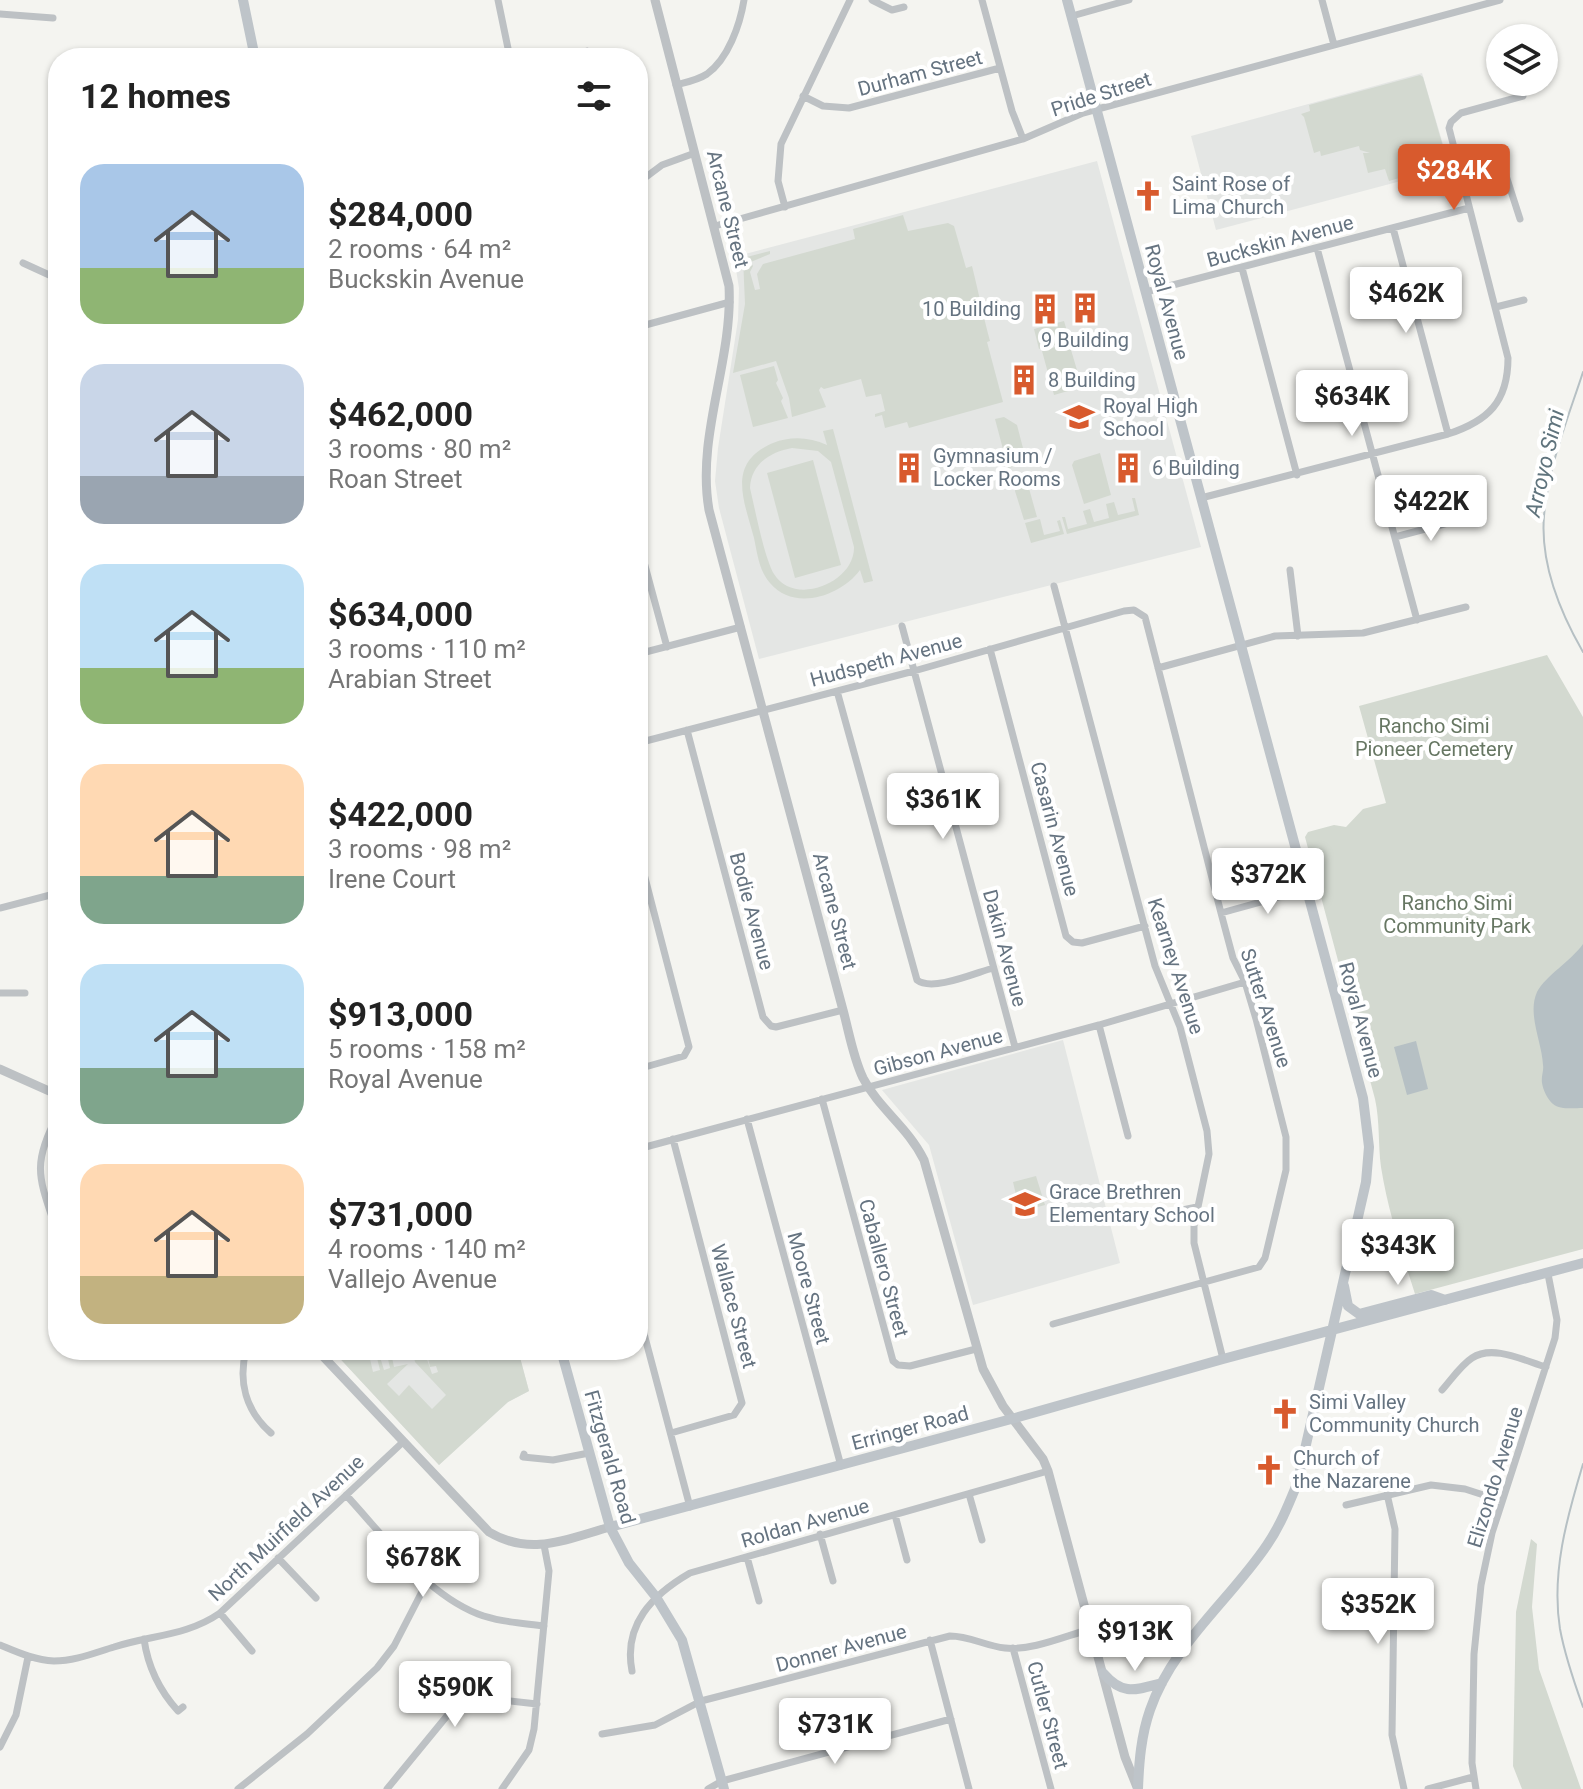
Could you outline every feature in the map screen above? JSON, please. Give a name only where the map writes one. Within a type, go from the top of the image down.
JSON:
[{"type":"main road","points":[[243,0],[253,48]]},
{"type":"main road","name":"Royal Avenue","points":[[1067,0],[1363,1098],[1368,1129],[1366,1182],[1297,1484],[1288,1508],[1265,1548],[1181,1653],[1162,1683],[1143,1735],[1138,1789]]},
{"type":"main road","name":"Erringer Road","points":[[610,1527],[1583,1263]]},
{"type":"main road","points":[[1343,1278],[1348,1306],[1359,1314],[1431,1295],[1447,1300]]},
{"type":"main road","name":"Fitzgerald Road","points":[[564,1360],[610,1527],[629,1563],[656,1597],[682,1640],[723,1785]]},
{"type":"main road","points":[[1103,1673],[1120,1688],[1135,1690],[1162,1683]]},
{"type":"street","points":[[498,0],[508,48]]},
{"type":"street","name":"Arcane Street","points":[[655,0],[727,274],[730,302],[706,459],[709,510],[856,1060],[868,1087],[909,1134],[924,1160],[976,1349],[992,1389],[1015,1418],[1048,1471],[1125,1757],[1138,1789]]},
{"type":"street","points":[[676,85],[698,79],[715,67],[739,22],[744,0]]},
{"type":"street","points":[[785,207],[778,181],[778,155],[784,134],[850,0]]},
{"type":"street","points":[[872,0],[892,10],[904,7]]},
{"type":"street","points":[[982,0],[1012,111],[1023,139]]},
{"type":"street","points":[[1072,16],[1129,0]]},
{"type":"street","points":[[1322,0],[1334,45]]},
{"type":"street","name":"Pride Street","points":[[715,226],[1023,139],[1097,109],[1500,0]]},
{"type":"street","points":[[0,14],[53,18]]},
{"type":"street","name":"Durham Street","points":[[803,96],[823,106],[849,108],[1000,68]]},
{"type":"street","points":[[1201,498],[1448,434],[1477,423],[1498,403],[1508,373],[1508,358],[1449,128],[1456,116],[1523,96]]},
{"type":"street","points":[[648,176],[662,165],[695,153]]},
{"type":"street","points":[[1458,165],[1500,157],[1520,219]]},
{"type":"street","name":"Buckskin Avenue","points":[[1146,292],[1469,208]]},
{"type":"street","points":[[1393,228],[1448,434]]},
{"type":"street","points":[[1317,248],[1417,620]]},
{"type":"street","points":[[23,263],[48,274]]},
{"type":"street","points":[[1242,268],[1297,475]]},
{"type":"street","points":[[1496,307],[1524,300]]},
{"type":"street","points":[[648,324],[730,302]]},
{"type":"street","points":[[1395,537],[1459,520]]},
{"type":"street","points":[[1290,570],[1298,636]]},
{"type":"street","points":[[648,577],[667,647]]},
{"type":"street","name":"Kearney Avenue","points":[[1054,586],[1155,966],[1180,1027],[1209,1143],[1194,1243],[1223,1359]]},
{"type":"street","points":[[1158,668],[1275,636],[1363,633],[1466,607]]},
{"type":"street","name":"Hudspeth Avenue","points":[[648,740],[914,671],[1124,611],[1141,613]]},
{"type":"street","name":"Sutter Avenue","points":[[1141,613],[1145,617],[1233,958],[1245,982],[1286,1137],[1286,1170],[1263,1263],[1254,1270],[1205,1281]]},
{"type":"street","name":"Dakin Avenue","points":[[902,626],[1015,1047]]},
{"type":"street","points":[[648,652],[741,627]]},
{"type":"street","name":"Casarin Avenue","points":[[990,649],[1066,936],[1073,942],[1082,943],[1145,926]]},
{"type":"street","points":[[837,691],[917,980],[927,986],[993,968]]},
{"type":"street","name":"Bodie Avenue","points":[[687,730],[763,1017],[776,1027],[843,1010]]},
{"type":"street","points":[[648,888],[689,1042],[688,1051],[678,1058],[648,1066]]},
{"type":"street","points":[[1221,913],[1307,889]]},
{"type":"street","points":[[0,908],[48,896]]},
{"type":"street","name":"Gibson Avenue","points":[[648,1146],[1099,1025],[1245,982]]},
{"type":"street","points":[[0,993],[25,993]]},
{"type":"street","points":[[1099,1025],[1128,1136]]},
{"type":"street","points":[[0,1069],[48,1091]]},
{"type":"street","name":"Caballero Street","points":[[822,1099],[893,1361],[898,1365],[910,1366],[976,1349]]},
{"type":"street","name":"Moore Street","points":[[747,1119],[841,1466]]},
{"type":"street","points":[[48,1136],[42,1148],[39,1170],[48,1201]]},
{"type":"street","name":"Wallace Street","points":[[671,1433],[734,1415],[742,1403],[673,1139]]},
{"type":"street","points":[[1153,1216],[1197,1207]]},
{"type":"street","name":"Elizondo Avenue","points":[[1476,1789],[1473,1777],[1477,1614],[1486,1558],[1502,1501],[1555,1338],[1557,1320],[1548,1274]]},
{"type":"street","points":[[1053,1324],[1205,1281]]},
{"type":"street","points":[[648,1348],[690,1507]]},
{"type":"street","points":[[1442,1390],[1471,1358],[1481,1354],[1500,1353],[1546,1367]]},
{"type":"street","points":[[244,1360],[243,1388],[248,1405],[271,1433]]},
{"type":"street","name":"Erringer Road","points":[[326,1360],[489,1532],[515,1544],[544,1545],[610,1527]]},
{"type":"street","name":"North Muirfield Avenue","points":[[0,1645],[28,1657],[65,1660],[191,1629],[220,1613],[403,1442]]},
{"type":"street","points":[[524,1454],[523,1457],[553,1460],[589,1453]]},
{"type":"street","name":"Roldan Avenue","points":[[632,1671],[629,1655],[633,1631],[643,1612],[656,1597],[690,1573],[1048,1471]]},
{"type":"street","points":[[1346,1505],[1420,1486],[1443,1485],[1502,1501]]},
{"type":"street","points":[[969,1494],[982,1540]]},
{"type":"street","points":[[1387,1494],[1395,1529],[1392,1735],[1404,1789]]},
{"type":"street","points":[[346,1495],[427,1582],[451,1600],[479,1614],[508,1622],[544,1626]]},
{"type":"street","points":[[895,1515],[907,1560]]},
{"type":"street","points":[[820,1534],[833,1581]]},
{"type":"street","points":[[502,1789],[529,1750],[534,1729],[549,1571],[544,1545]]},
{"type":"street","points":[[747,1557],[759,1601]]},
{"type":"street","points":[[278,1558],[316,1598]]},
{"type":"street","points":[[238,1789],[307,1734],[377,1668],[394,1646],[427,1582]]},
{"type":"street","points":[[220,1613],[252,1651]]},
{"type":"street","name":"Donner Avenue","points":[[602,1734],[655,1725],[701,1701],[930,1640],[964,1636],[1013,1648],[1091,1629]]},
{"type":"street","points":[[144,1639],[158,1685],[178,1711],[183,1707]]},
{"type":"street","points":[[930,1640],[969,1789]]},
{"type":"street","name":"Cutler Street","points":[[1013,1648],[1051,1789]]},
{"type":"street","points":[[0,1747],[16,1715],[28,1657]]},
{"type":"street","points":[[387,1789],[460,1700],[473,1697],[537,1704]]},
{"type":"street","points":[[708,1789],[951,1719]]},
{"type":"street","points":[[1428,1789],[1473,1777]]},
{"type":"shaded area","points":[[1422,73],[1450,168],[1216,230],[1191,136]]},
{"type":"shaded area","points":[[1097,161],[1201,547],[759,659],[719,508],[715,481],[738,320],[739,288],[734,257]]},
{"type":"shaded area","points":[[1583,944],[1583,1108],[1563,1108],[1551,1102],[1543,1086],[1534,1001],[1541,986]]},
{"type":"shaded area","name":"Grace Brethren Elementary School","points":[[1063,1040],[1120,1263],[973,1305],[929,1145],[882,1090]]},
{"type":"shaded area","points":[[1416,1041],[1428,1089],[1407,1095],[1394,1047]]},
{"type":"shaded area","points":[[341,1360],[521,1360],[529,1391],[508,1402],[439,1465]]},
{"type":"green space","points":[[1420,75],[1448,164],[1389,181],[1385,169],[1368,173],[1363,153],[1370,153],[1360,150],[1359,146],[1321,156],[1320,151],[1314,153],[1301,114],[1310,111],[1309,105]]},
{"type":"green space","points":[[903,215],[908,231],[948,223],[954,226],[966,268],[972,266],[1003,402],[909,428],[907,422],[885,428],[882,415],[875,417],[875,414],[885,411],[881,394],[866,397],[861,379],[824,389],[821,387],[819,390],[826,407],[792,417],[776,361],[733,373],[745,304],[743,258],[770,251],[770,254],[746,264],[753,266],[750,272],[755,290],[760,289],[757,274],[763,264],[855,239],[853,229]]},
{"type":"green space","points":[[1064,321],[1070,341],[1039,349],[1034,329]]},
{"type":"green space","points":[[1069,343],[1082,387],[1054,395],[1042,351]]},
{"type":"green space","points":[[774,366],[776,383],[788,418],[753,427],[740,375]]},
{"type":"green space","points":[[1004,417],[1017,425],[1024,452],[1017,466],[1008,468],[995,419]]},
{"type":"green space","points":[[833,429],[873,581],[864,583],[860,570],[830,593],[817,597],[792,597],[770,583],[761,567],[743,497],[744,472],[758,451],[773,443],[800,438],[827,445],[823,431]],"holes":[[[792,448],[818,451],[831,462],[854,547],[852,560],[834,580],[822,586],[795,589],[783,584],[770,566],[750,488],[751,480],[763,460],[776,453]]]},
{"type":"green space","points":[[1100,453],[1111,495],[1084,504],[1072,465],[1074,461]]},
{"type":"green space","points":[[813,460],[841,565],[795,578],[767,473]]},
{"type":"green space","points":[[1025,474],[1037,517],[1024,520],[1015,491],[1017,476]]},
{"type":"green space","points":[[1132,498],[1135,498],[1139,515],[1067,534],[1062,517],[1065,517],[1068,529],[1087,524],[1083,511],[1090,509],[1094,522],[1109,518],[1106,504],[1114,502],[1118,515],[1135,511]]},
{"type":"green space","points":[[1040,519],[1044,535],[1060,531],[1057,521],[1060,520],[1064,534],[1031,543],[1025,523]]},
{"type":"green space","name":"Rancho Simi Community Park","points":[[1547,655],[1583,717],[1583,1249],[1415,1294],[1384,1183],[1375,1099],[1305,837],[1308,832],[1334,825],[1346,827],[1363,809],[1386,803],[1359,706]]},
{"type":"green space","points":[[1036,1176],[1045,1205],[1020,1212],[1013,1182]]},
{"type":"green space","points":[[341,1360],[370,1360],[373,1372],[380,1370],[378,1360],[381,1360],[384,1370],[390,1368],[388,1360],[392,1360],[394,1367],[408,1364],[387,1384],[399,1396],[409,1385],[432,1409],[446,1395],[414,1360],[427,1360],[432,1374],[438,1372],[436,1366],[430,1367],[428,1360],[521,1360],[529,1391],[508,1402],[439,1465]]},
{"type":"green space","points":[[1531,1539],[1537,1544],[1532,1607],[1539,1669],[1581,1789],[1522,1789],[1513,1766],[1516,1612]]},
{"type":"waterway","name":"Arroyo Simi","points":[[1583,372],[1559,443],[1544,516],[1545,552],[1553,587],[1583,652]]},
{"type":"waterway","name":"Arroyo Simi","points":[[1583,1464],[1566,1525],[1558,1587],[1562,1639],[1583,1707]]},
{"type":"place","name":"Saint Rose of Lima Church","points":[[1148,196]]},
{"type":"place","name":"9 Building","points":[[1085,308]]},
{"type":"place","name":"10 Building","points":[[1045,309]]},
{"type":"place","name":"8 Building","points":[[1024,380]]},
{"type":"place","name":"Royal High School","points":[[1079,417]]},
{"type":"place","name":"Gymnasium / Locker Rooms","points":[[909,468]]},
{"type":"place","name":"6 Building","points":[[1128,468]]},
{"type":"place","name":"Grace Brethren Elementary School","points":[[1025,1204]]},
{"type":"place","name":"Simi Valley Community Church","points":[[1285,1414]]},
{"type":"place","name":"Church of the Nazarene","points":[[1269,1470]]},
{"type":"park label","name":"Rancho Simi Pioneer Cemetery","points":[[1434,738]]}]
